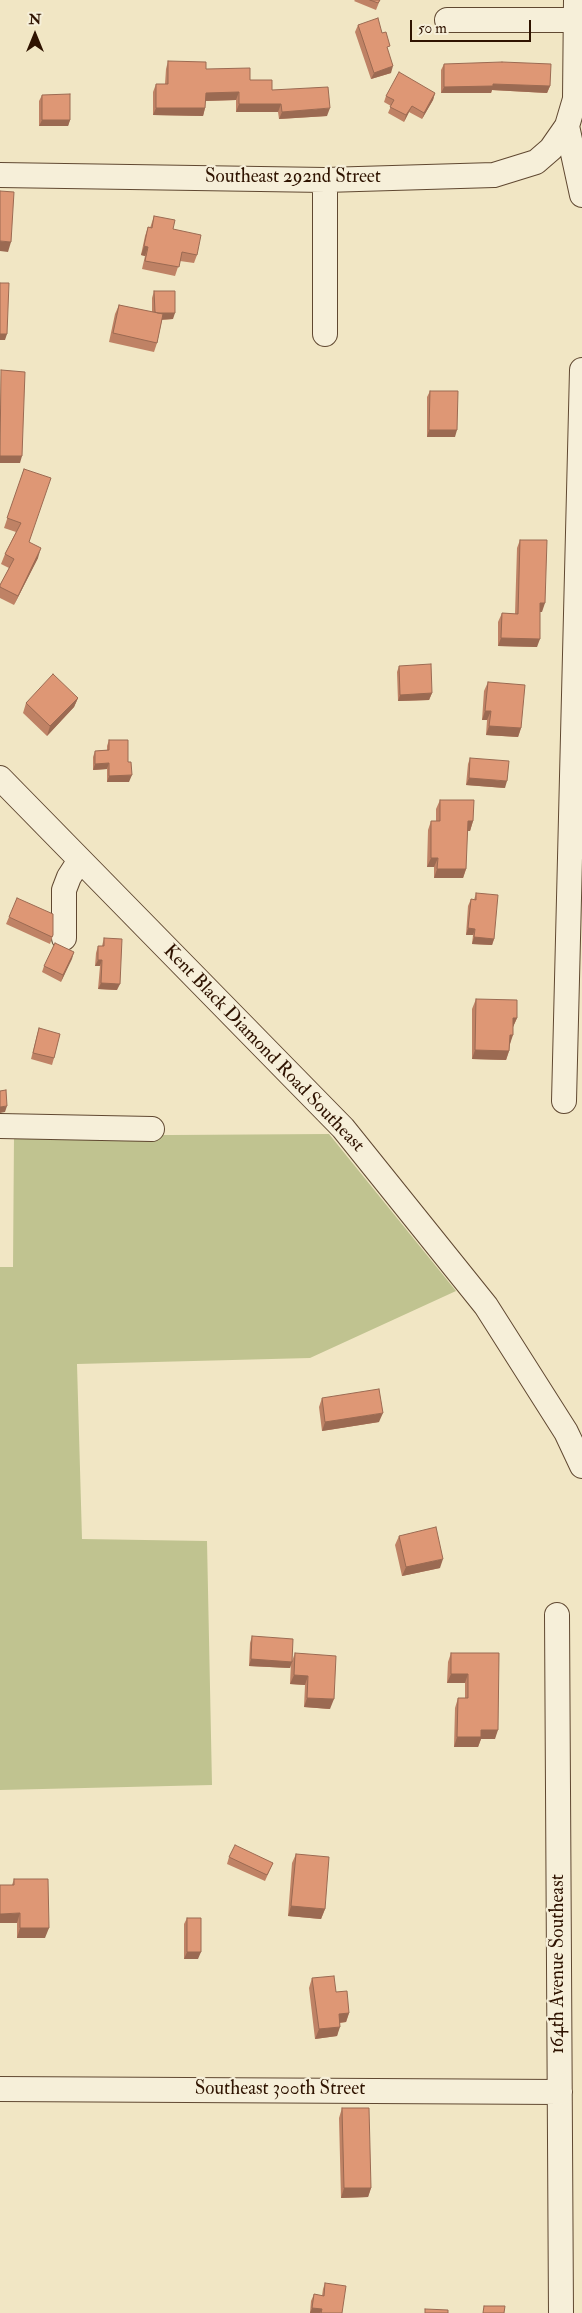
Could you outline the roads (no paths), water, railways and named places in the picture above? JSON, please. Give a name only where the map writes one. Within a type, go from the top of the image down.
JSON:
[{"type":"street","points":[[447,20],[576,10],[575,99],[566,126],[582,195]]},
{"type":"street","name":"Southeast 292nd Street","points":[[0,175],[325,180],[494,175],[536,162],[551,149],[566,126]]},
{"type":"street","points":[[325,180],[325,334]]},
{"type":"street","points":[[564,1101],[579,648],[582,370]]},
{"type":"street","name":"Kent Black Diamond Road Southeast","points":[[0,778],[342,1128],[486,1306],[566,1432],[582,1466]]},
{"type":"street","points":[[64,938],[64,890],[69,876],[80,860]]},
{"type":"street","points":[[0,1126],[152,1129]]},
{"type":"street","name":"164th Avenue Southeast","points":[[557,1615],[561,2313]]},
{"type":"street","name":"Southeast 300th Street","points":[[0,2088],[560,2092]]}]
